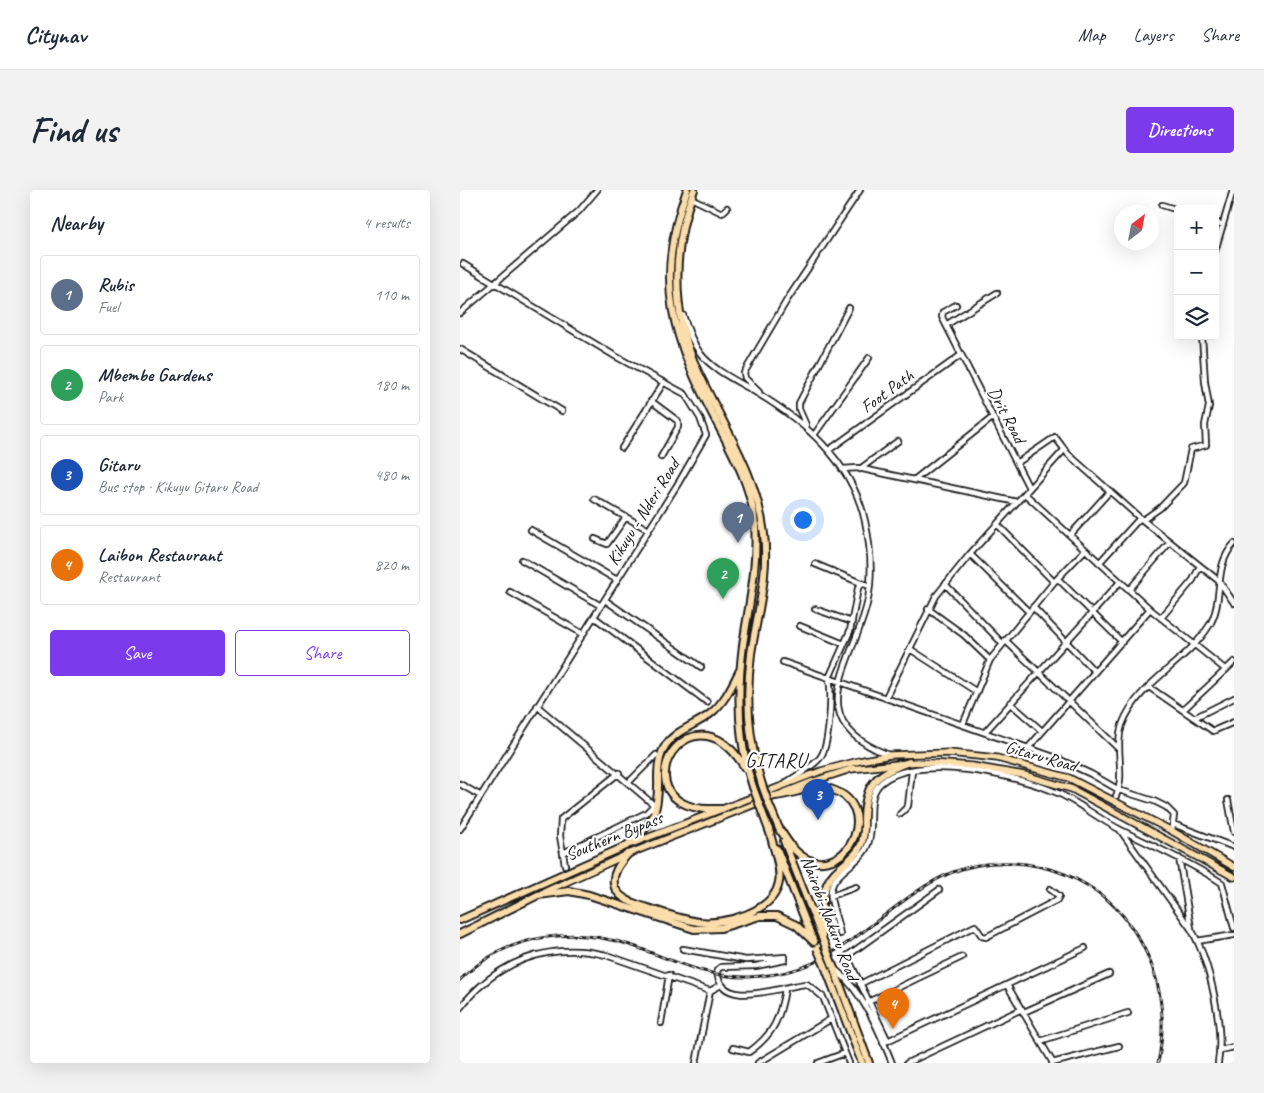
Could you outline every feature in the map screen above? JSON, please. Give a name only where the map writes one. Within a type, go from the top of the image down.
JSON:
[{"type":"highway","points":[[687,190],[674,226],[670,255],[669,293],[673,320],[679,343],[692,375],[738,464],[750,497],[754,523],[755,579],[741,667],[740,719],[748,773]]},
{"type":"highway","points":[[678,293],[678,255],[694,190]]},
{"type":"highway","name":"Nairobi-Nakuru Road","points":[[678,293],[689,348],[751,477],[760,508],[766,562],[752,653],[748,706],[752,747],[768,802],[833,965],[869,1063]]},
{"type":"highway","points":[[626,846],[645,830],[653,819],[658,795],[659,762],[665,746],[676,734],[710,715],[720,704],[741,667]]},
{"type":"highway","points":[[722,808],[694,808],[683,803],[675,796],[665,777],[667,761],[673,749],[691,737],[701,735],[715,737],[730,747],[748,773]]},
{"type":"highway","points":[[822,938],[823,895],[835,873],[854,856],[861,845],[864,835],[865,800],[868,791],[883,773],[909,762]]},
{"type":"highway","name":"Nairobi-Nakuru Road","points":[[748,773],[862,1063]]},
{"type":"highway","points":[[774,796],[802,788],[830,789],[849,801],[855,810],[857,823],[855,836],[848,848],[838,856],[826,861],[806,858],[792,847],[779,828]]},
{"type":"highway","points":[[628,854],[616,869],[614,878],[615,888],[626,899],[687,920],[704,922],[725,921],[757,908],[769,900],[777,889],[780,875],[769,829]]},
{"type":"highway","name":"Southern Bypass","points":[[461,920],[626,846]]},
{"type":"highway","points":[[538,894],[568,891],[579,892],[694,929],[720,928],[760,916],[778,916],[796,925],[815,945]]},
{"type":"highway","name":"Southern Bypass","points":[[460,934],[538,894]]},
{"type":"main road","name":"Gitaru Road","points":[[782,786],[821,771],[859,760],[890,755],[931,753],[976,755],[1045,770],[1084,784],[1234,867]]},
{"type":"main road","name":"Gitaru Road","points":[[774,796],[852,769],[909,762],[955,765],[1007,772],[1072,789],[1234,877]]},
{"type":"main road","name":"Southern Bypass","points":[[626,846],[782,786]]},
{"type":"main road","name":"Southern Bypass","points":[[538,894],[628,854],[774,796]]},
{"type":"street","points":[[461,311],[579,211],[597,190]]},
{"type":"street","points":[[764,397],[745,378],[744,373],[787,300],[860,190]]},
{"type":"street","points":[[1216,250],[1233,190]]},
{"type":"street","points":[[691,198],[722,213],[727,208]]},
{"type":"street","points":[[1162,205],[1174,209]]},
{"type":"street","name":"Kikuyu - Nderi Road","points":[[460,829],[605,600],[647,529],[679,482],[706,435],[689,398],[494,285],[464,264]]},
{"type":"street","points":[[678,293],[689,334],[700,353],[730,378],[764,397],[807,427],[828,450],[854,489],[865,519],[871,562],[870,586],[861,624],[840,681],[837,702],[844,724],[863,743],[890,755]]},
{"type":"street","points":[[956,305],[943,312],[942,317],[946,325],[997,293]]},
{"type":"street","points":[[807,427],[798,409],[799,403],[849,308]]},
{"type":"street","name":"Drit Road","points":[[946,325],[1029,488]]},
{"type":"street","points":[[1099,563],[1141,519],[1160,508],[1184,484],[1191,449],[1195,446],[1203,447],[1206,444],[1205,427],[1209,406],[1205,382],[1202,340]]},
{"type":"street","points":[[460,349],[562,411]]},
{"type":"street","name":"Foot Path","points":[[828,450],[961,355]]},
{"type":"street","points":[[814,434],[869,358]]},
{"type":"street","points":[[622,448],[664,382]]},
{"type":"street","points":[[652,401],[678,421],[678,427],[661,457]]},
{"type":"street","points":[[914,480],[992,418]]},
{"type":"street","points":[[1016,463],[1053,437],[1064,450],[1141,519],[1219,581],[1234,603]]},
{"type":"street","points":[[860,469],[898,441]]},
{"type":"street","points":[[886,697],[928,609],[945,584],[1064,450]]},
{"type":"street","points":[[842,469],[860,469],[1017,502]]},
{"type":"street","points":[[1071,534],[1110,491]]},
{"type":"street","points":[[1024,494],[1071,534],[1085,550],[1150,609],[1226,670]]},
{"type":"street","points":[[594,499],[647,529]]},
{"type":"street","points":[[595,538],[607,544],[626,517]]},
{"type":"street","points":[[997,524],[1122,642]]},
{"type":"street","points":[[531,530],[617,580]]},
{"type":"street","points":[[1129,590],[1170,542]]},
{"type":"street","points":[[1116,796],[1119,790],[1118,748],[1120,732],[1125,718],[1149,687],[1205,633],[1213,618],[1224,559],[1234,544]]},
{"type":"street","points":[[963,724],[990,660],[1056,580],[1085,550]]},
{"type":"street","points":[[970,554],[1029,612]]},
{"type":"street","points":[[522,560],[601,606]]},
{"type":"street","points":[[815,564],[870,586]]},
{"type":"street","points":[[1161,618],[1193,580],[1200,566]]},
{"type":"street","points":[[985,732],[1120,582]]},
{"type":"street","points":[[782,786],[811,766],[820,758],[824,751],[828,731],[829,678],[852,622],[858,588],[862,583]]},
{"type":"street","points":[[945,584],[1118,748]]},
{"type":"street","points":[[510,592],[582,634]]},
{"type":"street","points":[[605,600],[701,667]]},
{"type":"street","points":[[1033,607],[1095,672]]},
{"type":"street","points":[[815,609],[852,622]]},
{"type":"street","points":[[928,609],[964,635],[990,660]]},
{"type":"street","points":[[1028,748],[1150,609]]},
{"type":"street","points":[[594,617],[707,702]]},
{"type":"street","points":[[800,626],[844,644]]},
{"type":"street","points":[[910,649],[977,692]]},
{"type":"street","points":[[783,662],[963,724],[1069,764],[1119,790],[1143,797],[1166,807],[1174,815],[1172,831]]},
{"type":"street","points":[[1183,710],[1234,662]]},
{"type":"street","points":[[1149,687],[1214,732],[1234,722]]},
{"type":"street","points":[[1194,718],[1234,698]]},
{"type":"street","points":[[1010,702],[1042,731]]},
{"type":"street","points":[[537,706],[654,805],[654,808],[563,853]]},
{"type":"street","points":[[629,782],[656,755]]},
{"type":"street","points":[[840,934],[830,896],[833,882],[867,848],[873,824],[870,806],[879,786],[886,780],[912,771],[946,768],[967,769],[1011,778],[1060,794],[1119,829],[1179,858],[1222,883],[1234,928]]},
{"type":"street","points":[[900,814],[908,806],[912,771]]},
{"type":"street","points":[[565,865],[560,836],[561,819],[619,774]]},
{"type":"street","points":[[460,784],[481,796]]},
{"type":"street","points":[[1228,800],[1234,832]]},
{"type":"street","points":[[1107,814],[1109,822]]},
{"type":"street","points":[[1173,824],[1234,847]]},
{"type":"street","points":[[1119,829],[1191,929],[1197,941],[1216,1012],[1220,1050],[1218,1063]]},
{"type":"street","points":[[1179,858],[1191,929]]},
{"type":"street","points":[[830,896],[856,887]]},
{"type":"street","points":[[860,984],[974,926],[982,936],[986,937],[1057,900],[1059,896],[1050,889]]},
{"type":"street","points":[[888,1041],[847,956],[939,890]]},
{"type":"street","points":[[1197,941],[1234,935]]},
{"type":"street","points":[[883,1043],[1085,948]]},
{"type":"street","points":[[683,949],[746,960],[786,958],[785,960],[756,966],[721,967],[717,970],[721,985],[728,990],[745,994],[807,984],[823,997],[849,1063]]},
{"type":"street","points":[[460,1008],[477,988],[506,966],[531,955],[552,951],[597,953],[670,975],[710,991]]},
{"type":"street","points":[[868,1002],[962,957]]},
{"type":"street","points":[[833,965],[849,980],[860,996],[893,1062]]},
{"type":"street","points":[[907,1063],[1109,974]]},
{"type":"street","points":[[661,1023],[670,975]]},
{"type":"street","points":[[710,991],[721,985]]},
{"type":"street","points":[[1007,985],[1052,1063],[1119,1046]]},
{"type":"street","points":[[733,1048],[750,1052],[772,1032],[779,1016],[785,989]]},
{"type":"street","points":[[696,1063],[710,991]]},
{"type":"street","points":[[1040,1041],[1128,1014]]},
{"type":"street","points":[[758,1063],[832,1019]]},
{"type":"street","points":[[1220,1050],[1234,1047]]},
{"type":"street","points":[[818,1063],[845,1053]]},
{"type":"tunnel","points":[[1107,814],[1116,796]]},
{"type":"railway","points":[[460,980],[478,964],[498,952],[519,943],[564,935],[610,940],[633,946],[689,967],[718,974],[748,977],[781,973],[813,963],[842,946],[918,891],[944,876],[972,866],[1004,863],[1042,867],[1065,874],[1097,892],[1116,908],[1136,933],[1153,968],[1158,986],[1162,1023],[1158,1063]]},
{"type":"place","name":"Rubis","points":[[738,543]]},
{"type":"place","name":"Mbembe Gardens","points":[[723,599]]},
{"type":"place","name":"Gitaru","points":[[818,820]]},
{"type":"place","name":"Laibon Restaurant","points":[[893,1029]]},
{"type":"district","name":"GITARU","points":[[776,760]]}]
